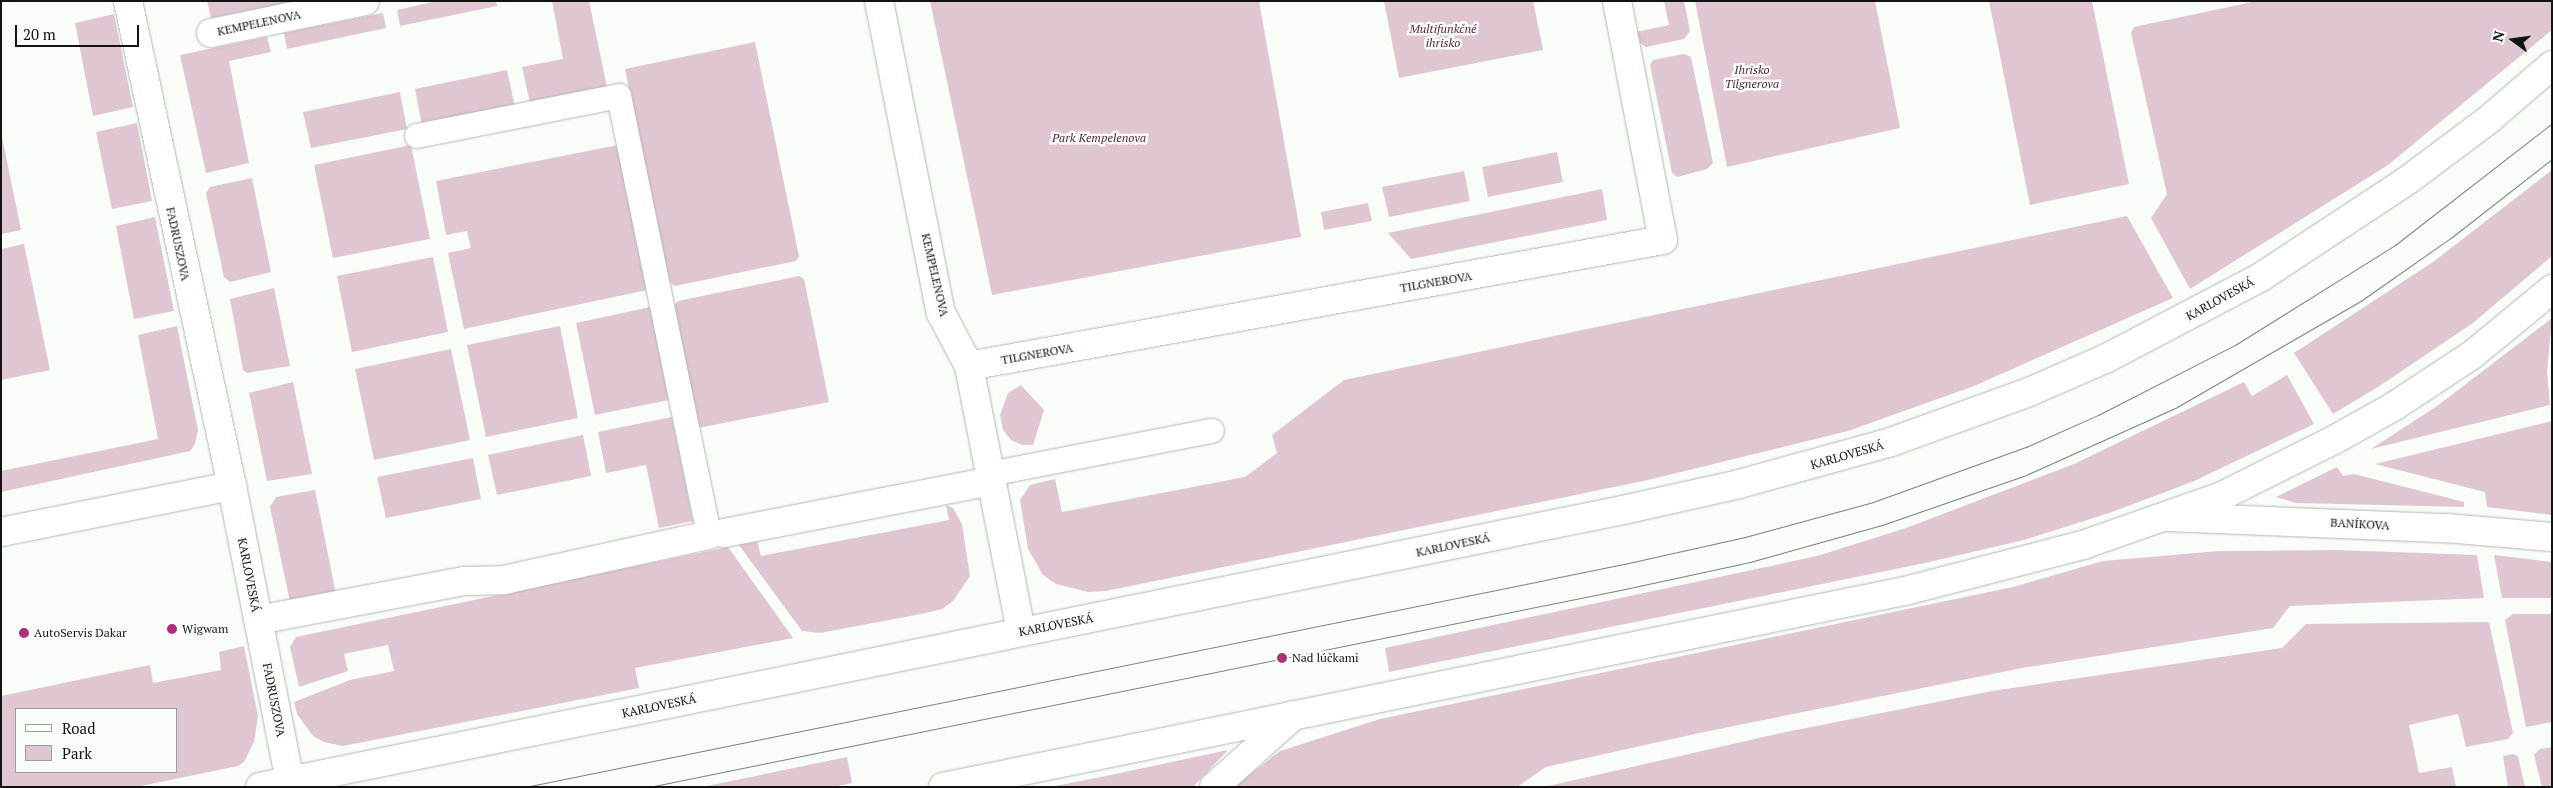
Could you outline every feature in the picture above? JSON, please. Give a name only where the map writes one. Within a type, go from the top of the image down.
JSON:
[{"type":"main road","name":"FADRUSZOVA","points":[[128,1],[232,486]]},
{"type":"main road","name":"KEMPELENOVA","points":[[211,33],[366,1]]},
{"type":"main road","name":"KEMPELENOVA","points":[[879,1],[941,313],[969,366],[1021,632]]},
{"type":"main road","name":"TILGNEROVA","points":[[969,366],[1664,240],[1617,1]]},
{"type":"main road","name":"KARLOVESKÁ","points":[[260,787],[290,784],[1739,484],[1891,442],[1983,409],[2105,359],[2261,277],[2408,180],[2488,121],[2552,65]]},
{"type":"main road","points":[[942,787],[1905,591],[2083,546],[2168,517],[2276,471],[2393,407],[2472,355],[2552,289]]},
{"type":"main road","name":"KARLOVESKÁ","points":[[232,486],[258,620],[465,581],[504,580],[991,477]]},
{"type":"main road","points":[[1,532],[232,486]]},
{"type":"main road","name":"BANÍKOVA","points":[[2168,517],[2446,528],[2552,537]]},
{"type":"main road","name":"FADRUSZOVA","points":[[258,620],[290,784]]},
{"type":"main road","points":[[1214,787],[1294,715]]},
{"type":"lane","points":[[417,136],[619,96],[717,534]]},
{"type":"lane","points":[[991,477],[1212,431]]},
{"type":"green space","points":[[207,1],[295,1],[211,18]]},
{"type":"green space","points":[[437,1],[496,1],[497,6],[400,26],[397,10]]},
{"type":"green space","points":[[552,1],[589,1],[607,87],[530,103],[522,67],[563,59]]},
{"type":"green space","name":"Park Kempelenova","points":[[930,1],[1259,1],[1301,237],[992,295]]},
{"type":"green space","name":"Multifunkčné ihrisko","points":[[1384,1],[1533,1],[1543,50],[1399,78]]},
{"type":"green space","points":[[1664,1],[1684,1],[1690,31],[1684,39],[1646,47],[1640,43],[1636,32],[1669,25]]},
{"type":"green space","name":"Ihrisko Tilgnerova","points":[[1695,1],[1875,1],[1900,128],[1727,167]]},
{"type":"green space","points":[[1989,1],[2092,1],[2129,184],[2030,205]]},
{"type":"green space","points":[[2257,1],[2552,1],[2552,30],[2388,165],[2190,289],[2151,218],[2167,194],[2131,33],[2134,27]]},
{"type":"green space","points":[[383,13],[386,28],[287,49],[284,33]]},
{"type":"green space","points":[[114,14],[133,107],[93,116],[75,23]]},
{"type":"green space","points":[[267,37],[271,52],[229,61],[249,163],[206,173],[180,55]]},
{"type":"green space","points":[[755,42],[799,256],[796,261],[675,286],[668,281],[625,69]]},
{"type":"green space","points":[[1684,54],[1691,57],[1713,163],[1707,169],[1677,177],[1672,173],[1650,65],[1653,60]]},
{"type":"green space","points":[[507,70],[515,107],[422,126],[415,89]]},
{"type":"green space","points":[[400,92],[407,129],[311,148],[303,112]]},
{"type":"green space","points":[[137,123],[152,201],[112,209],[96,132]]},
{"type":"green space","points":[[1,132],[21,230],[1,234]]},
{"type":"green space","points":[[411,145],[430,239],[333,258],[314,165]]},
{"type":"green space","points":[[618,145],[647,290],[464,329],[448,253],[471,248],[467,231],[446,235],[436,181]]},
{"type":"green space","points":[[1557,152],[1563,182],[1488,197],[1482,167]]},
{"type":"green space","points":[[2552,170],[2552,256],[2473,323],[2378,387],[2333,414],[2294,353],[2433,262]]},
{"type":"green space","points":[[1464,171],[1470,201],[1389,217],[1382,187]]},
{"type":"green space","points":[[252,178],[271,272],[230,282],[224,277],[206,193],[210,187]]},
{"type":"green space","points":[[1602,189],[1607,220],[1411,259],[1388,233]]},
{"type":"green space","points":[[1368,203],[1372,221],[1324,230],[1321,212]]},
{"type":"green space","points":[[2127,216],[2173,298],[1974,386],[1848,431],[1648,480],[1106,591],[1088,592],[1056,584],[1043,575],[1028,549],[1020,500],[1030,485],[1055,479],[1062,512],[1245,477],[1277,453],[1272,435],[1344,380]]},
{"type":"green space","points":[[155,217],[174,311],[134,319],[116,226]]},
{"type":"green space","points":[[24,244],[50,370],[1,380],[1,249]]},
{"type":"green space","points":[[433,257],[448,332],[352,352],[337,276]]},
{"type":"green space","points":[[799,276],[804,279],[829,402],[698,428],[673,306],[678,301]]},
{"type":"green space","points":[[274,288],[290,366],[247,373],[243,370],[230,299]]},
{"type":"green space","points":[[650,307],[669,400],[595,415],[576,323]]},
{"type":"green space","points":[[2552,318],[2547,372],[2550,405],[2371,449],[2437,406]]},
{"type":"green space","points":[[177,326],[198,430],[195,444],[190,451],[1,492],[1,471],[158,439],[138,335]]},
{"type":"green space","points":[[560,326],[578,418],[486,437],[467,345]]},
{"type":"green space","points":[[451,349],[470,440],[374,460],[355,369]]},
{"type":"green space","points":[[2287,375],[2314,424],[2192,482],[2112,512],[2024,540],[1925,563],[1389,672],[1385,648],[1817,556],[1906,528],[2074,464],[2244,382],[2252,396]]},
{"type":"green space","points":[[293,382],[312,474],[267,481],[249,393]]},
{"type":"green space","points":[[1021,385],[1044,410],[1033,445],[1022,445],[1011,440],[1003,430],[1000,415],[1008,393]]},
{"type":"green space","points":[[672,417],[693,521],[659,528],[646,465],[606,473],[598,432]]},
{"type":"green space","points":[[2552,421],[2552,515],[2487,507],[2485,492],[2375,464]]},
{"type":"green space","points":[[583,435],[591,476],[497,495],[488,455]]},
{"type":"green space","points":[[473,458],[481,499],[386,518],[377,477]]},
{"type":"green space","points":[[2337,467],[2343,476],[2354,474],[2464,502],[2464,507],[2296,503],[2276,497]]},
{"type":"green space","points":[[315,490],[336,594],[290,602],[270,507],[276,497]]},
{"type":"green space","points":[[946,505],[953,508],[962,524],[970,576],[953,601],[942,609],[926,613],[820,633],[802,631],[739,545],[757,541],[761,556],[949,520]]},
{"type":"green space","points":[[728,547],[793,638],[635,668],[639,688],[343,746],[324,742],[313,736],[297,714],[294,702],[350,680],[394,671],[388,645],[344,654],[348,671],[299,687],[290,647],[296,637]]},
{"type":"green space","points":[[2336,550],[2477,555],[2484,598],[2290,606],[2273,628],[2022,668],[1704,732],[1546,767],[1517,787],[1234,787],[1280,751],[1380,719],[2013,587],[2103,561],[2219,551]]},
{"type":"green space","points":[[2494,555],[2552,562],[2552,598],[2502,598]]},
{"type":"green space","points":[[2513,614],[2552,614],[2552,722],[2526,727],[2505,620]]},
{"type":"green space","points":[[2489,622],[2513,733],[2508,739],[2466,747],[2458,714],[2409,725],[2419,773],[2452,767],[2456,787],[1544,787],[1781,733],[1992,691],[2282,648],[2306,624]]},
{"type":"green space","points":[[244,646],[258,716],[254,742],[244,762],[238,766],[136,787],[1,787],[1,696],[150,665],[153,683],[221,670],[219,652]]},
{"type":"green space","points":[[2552,747],[2552,787],[2542,787],[2534,755],[2540,749]]},
{"type":"green space","points":[[1228,750],[1193,787],[1050,787],[1111,775]]},
{"type":"green space","points":[[2513,754],[2518,756],[2525,787],[2508,787],[2503,756]]},
{"type":"green space","points":[[847,757],[852,783],[833,787],[702,787]]},
{"type":"tram line","points":[[525,787],[1624,564],[1745,537],[1873,502],[2026,447],[2098,415],[2235,345],[2395,245],[2552,123]]},
{"type":"tram line","points":[[649,787],[1625,589],[1750,562],[1882,525],[2026,475],[2177,407],[2362,300],[2452,237],[2552,159]]},
{"type":"place","name":"Wigwam","points":[[172,629]]},
{"type":"place","name":"AutoServis Dakar","points":[[24,633]]},
{"type":"place","name":"Nad lúčkami","points":[[1282,658]]}]
